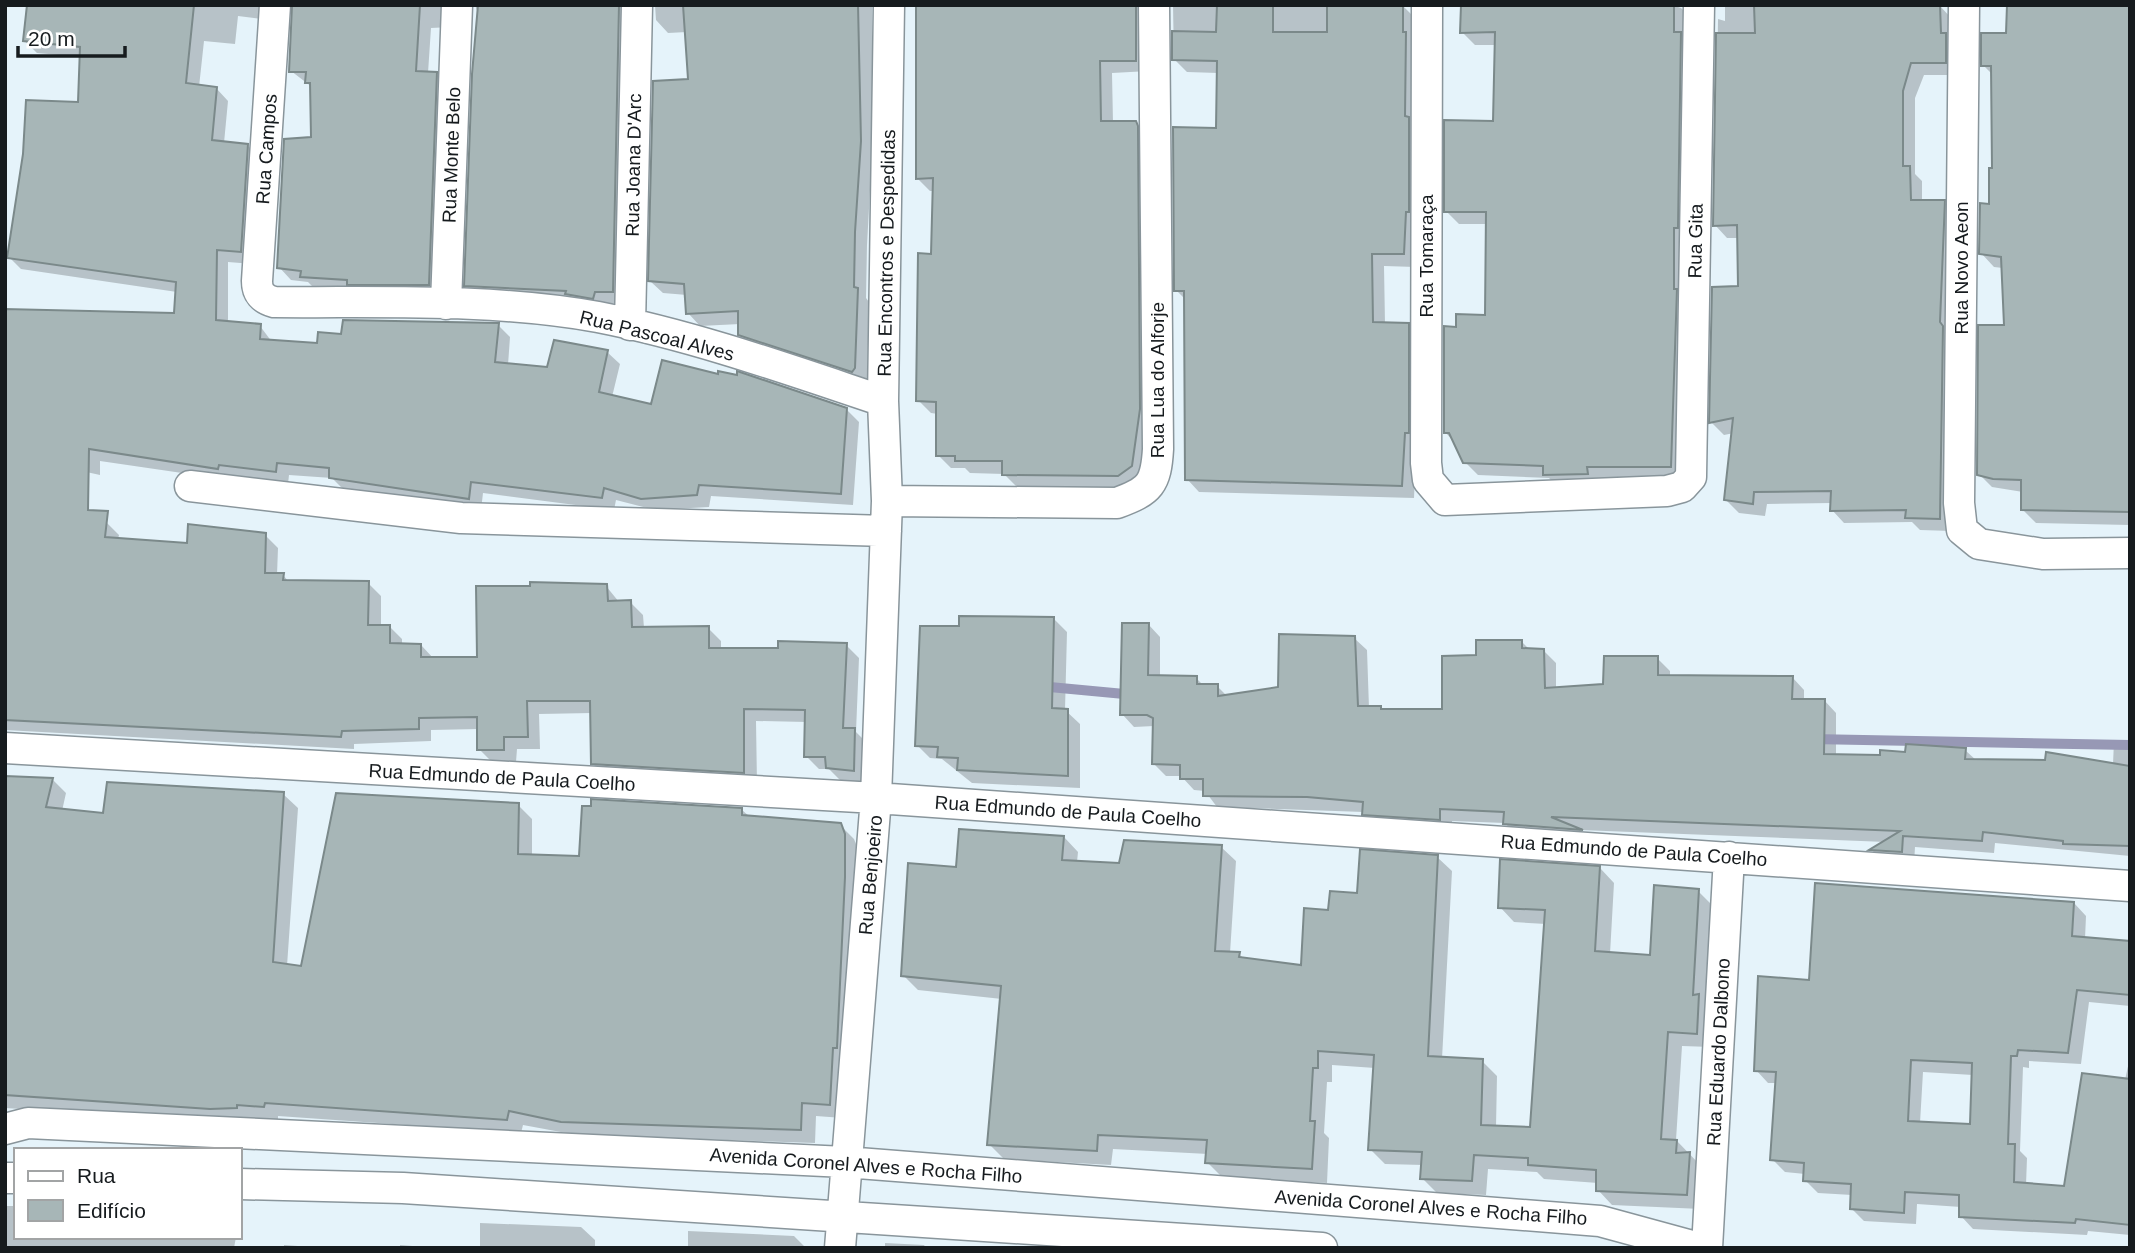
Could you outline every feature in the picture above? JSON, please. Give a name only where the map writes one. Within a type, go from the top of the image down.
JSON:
[{"type":"street","name":"Rua Campos","points":[[259,293],[257,281],[275,5]]},
{"type":"street","name":"Rua Monte Belo","points":[[446,304],[457,5]]},
{"type":"street","name":"Rua Joana D'Arc","points":[[630,325],[637,5]]},
{"type":"street","name":"Rua Encontros e Despedidas","points":[[887,500],[883,401],[889,5]]},
{"type":"street","name":"Rua Lua do Alforje","points":[[887,500],[1117,503],[1138,496],[1149,487],[1157,472],[1158,449],[1154,5]]},
{"type":"street","name":"Rua Tomaraça","points":[[1427,5],[1426,463],[1429,480],[1445,500],[1667,491],[1682,487],[1691,477]]},
{"type":"street","name":"Rua Gita","points":[[1691,477],[1699,5]]},
{"type":"street","name":"Rua Novo Aeon","points":[[1964,5],[1959,503],[1962,530],[1979,544],[2043,554],[2130,553]]},
{"type":"street","name":"Rua Pascoal Alves","points":[[259,293],[274,302],[514,306],[597,317],[762,360],[883,401]]},
{"type":"street","points":[[190,486],[461,518],[886,530]]},
{"type":"street","name":"Rua Benjoeiro","points":[[840,1248],[876,798],[887,500]]},
{"type":"street","name":"Rua Edmundo de Paula Coelho","points":[[5,748],[876,798],[2130,886]]},
{"type":"street","name":"Rua Eduardo Dalbono","points":[[1707,1248],[1729,857]]},
{"type":"street","name":"Avenida Coronel Alves e Rocha Filho","points":[[17,1126],[845,1161],[1600,1221],[1699,1248]]},
{"type":"street","points":[[242,1184],[403,1188],[1322,1248]]},
{"type":"building","points":[[27,5],[194,5],[186,83],[217,87],[212,140],[248,144],[241,252],[217,250],[216,320],[261,324],[260,339],[317,343],[318,332],[341,334],[343,320],[499,323],[495,362],[547,367],[554,340],[608,350],[599,392],[651,404],[662,360],[718,374],[718,371],[737,375],[737,371],[847,408],[841,494],[699,485],[697,495],[641,499],[604,488],[602,498],[471,482],[469,499],[329,478],[329,468],[277,463],[276,472],[219,465],[218,469],[89,449],[88,510],[108,511],[105,537],[187,543],[188,524],[266,533],[265,573],[284,573],[283,580],[369,581],[368,625],[390,625],[390,643],[421,644],[421,657],[477,657],[476,586],[530,586],[530,582],[607,584],[608,601],[631,600],[632,627],[709,626],[709,648],[778,648],[778,641],[847,643],[843,728],[855,728],[854,771],[826,768],[825,757],[804,757],[805,710],[744,709],[744,773],[591,764],[590,701],[527,701],[528,737],[504,737],[504,750],[477,750],[477,717],[419,718],[419,729],[342,731],[341,737],[5,720],[5,309],[174,313],[176,282],[7,258],[23,154],[26,100],[78,102],[80,47],[23,41]]},
{"type":"building","points":[[292,5],[420,5],[416,71],[437,72],[429,285],[347,285],[347,280],[300,277],[301,271],[277,268],[284,139],[311,137],[310,83],[305,83],[306,72],[289,72]]},
{"type":"building","points":[[478,5],[619,5],[613,292],[595,292],[593,299],[565,294],[566,291],[464,286],[472,74]]},
{"type":"building","points":[[683,5],[858,5],[861,141],[855,232],[854,287],[858,288],[855,368],[852,372],[738,335],[738,311],[686,314],[684,284],[648,281],[653,81],[688,79]]},
{"type":"building","points":[[916,5],[1136,5],[1136,61],[1100,61],[1101,121],[1136,121],[1138,126],[1140,409],[1132,466],[1118,476],[1002,475],[1002,461],[955,461],[955,456],[936,456],[936,402],[916,401],[918,253],[931,254],[933,178],[916,179]]},
{"type":"building","points":[[1217,5],[1273,5],[1273,32],[1327,32],[1327,5],[1403,5],[1403,32],[1406,32],[1405,116],[1409,117],[1409,212],[1406,212],[1404,254],[1372,254],[1373,322],[1409,323],[1409,433],[1405,433],[1402,486],[1185,480],[1184,291],[1174,291],[1173,127],[1216,128],[1217,61],[1172,60],[1172,31],[1216,32]]},
{"type":"building","points":[[1461,5],[1674,5],[1674,32],[1681,32],[1678,228],[1674,228],[1674,289],[1677,289],[1671,467],[1587,467],[1588,474],[1543,475],[1543,466],[1463,463],[1449,433],[1444,433],[1444,326],[1456,327],[1456,314],[1485,315],[1486,212],[1444,212],[1444,120],[1493,121],[1495,32],[1460,33]]},
{"type":"building","points":[[1754,5],[1940,5],[1941,33],[1946,33],[1946,63],[1911,63],[1903,91],[1903,166],[1910,166],[1911,200],[1945,200],[1940,322],[1943,326],[1940,519],[1905,518],[1906,510],[1830,511],[1831,491],[1754,492],[1753,504],[1724,500],[1733,418],[1709,423],[1712,287],[1738,286],[1737,225],[1713,226],[1716,33],[1755,33]]},
{"type":"building","points":[[2007,5],[2130,5],[2130,512],[2021,510],[2021,480],[1993,479],[1977,475],[1978,325],[2004,325],[2001,257],[1979,254],[1980,203],[1989,204],[1989,168],[1992,168],[1991,66],[1981,66],[1981,33],[2006,33]]},
{"type":"building","points":[[959,616],[1054,617],[1052,708],[1068,709],[1068,776],[957,770],[958,758],[937,757],[938,747],[915,746],[920,626],[959,626]]},
{"type":"building","points":[[1122,623],[1149,623],[1148,675],[1197,676],[1197,684],[1218,684],[1218,696],[1278,687],[1279,634],[1355,636],[1358,706],[1381,706],[1381,709],[1442,709],[1442,656],[1476,655],[1476,640],[1522,640],[1522,648],[1544,649],[1545,688],[1603,684],[1604,656],[1658,656],[1658,675],[1793,676],[1792,699],[1825,699],[1824,754],[1880,755],[1880,750],[1905,752],[1906,744],[1966,748],[1965,759],[2045,760],[2046,752],[2130,766],[2130,846],[2063,844],[2063,841],[1983,832],[1982,841],[1903,836],[1902,852],[1869,850],[1900,831],[1551,817],[1583,830],[1503,824],[1504,812],[1440,809],[1440,820],[1362,815],[1363,802],[1307,797],[1203,796],[1203,779],[1180,779],[1180,765],[1152,764],[1153,718],[1147,715],[1120,715]]},
{"type":"building","points":[[5,776],[53,778],[46,807],[103,813],[107,782],[284,792],[273,962],[301,966],[336,793],[519,803],[518,854],[579,856],[582,806],[591,806],[591,799],[742,808],[742,815],[841,823],[845,834],[845,877],[837,1048],[833,1048],[830,1105],[802,1103],[801,1130],[561,1122],[509,1111],[507,1120],[265,1103],[264,1107],[237,1105],[237,1108],[210,1109],[5,1095]]},
{"type":"building","points":[[959,829],[1064,836],[1062,860],[1119,863],[1124,840],[1222,845],[1215,951],[1240,952],[1239,957],[1301,965],[1304,908],[1328,910],[1330,891],[1357,893],[1360,849],[1438,855],[1428,1056],[1483,1059],[1481,1125],[1530,1127],[1545,910],[1498,908],[1500,859],[1600,866],[1595,951],[1650,955],[1654,885],[1699,889],[1693,995],[1699,994],[1697,1034],[1668,1032],[1661,1139],[1677,1140],[1676,1153],[1690,1152],[1687,1195],[1596,1191],[1596,1170],[1528,1165],[1528,1158],[1474,1155],[1472,1181],[1420,1179],[1422,1152],[1368,1150],[1374,1055],[1318,1051],[1318,1068],[1313,1068],[1310,1121],[1315,1121],[1312,1169],[1205,1163],[1207,1140],[1098,1135],[1097,1151],[987,1145],[1001,986],[901,976],[908,863],[956,867]]},
{"type":"building","points":[[1815,883],[2074,902],[2072,936],[2130,941],[2130,995],[2077,990],[2068,1053],[2018,1050],[2017,1056],[2011,1056],[2008,1144],[2015,1144],[2014,1182],[2064,1186],[2082,1073],[2130,1079],[2130,1225],[2076,1219],[2075,1223],[1959,1217],[1959,1195],[1905,1192],[1904,1213],[1850,1209],[1851,1184],[1803,1181],[1804,1163],[1770,1160],[1776,1072],[1754,1071],[1758,976],[1809,980]],"holes":[[[1911,1060],[1972,1063],[1970,1124],[1908,1121]]]},
{"type":"waterway","points":[[1039,686],[1135,695]]},
{"type":"waterway","points":[[1811,739],[2130,745]]}]
